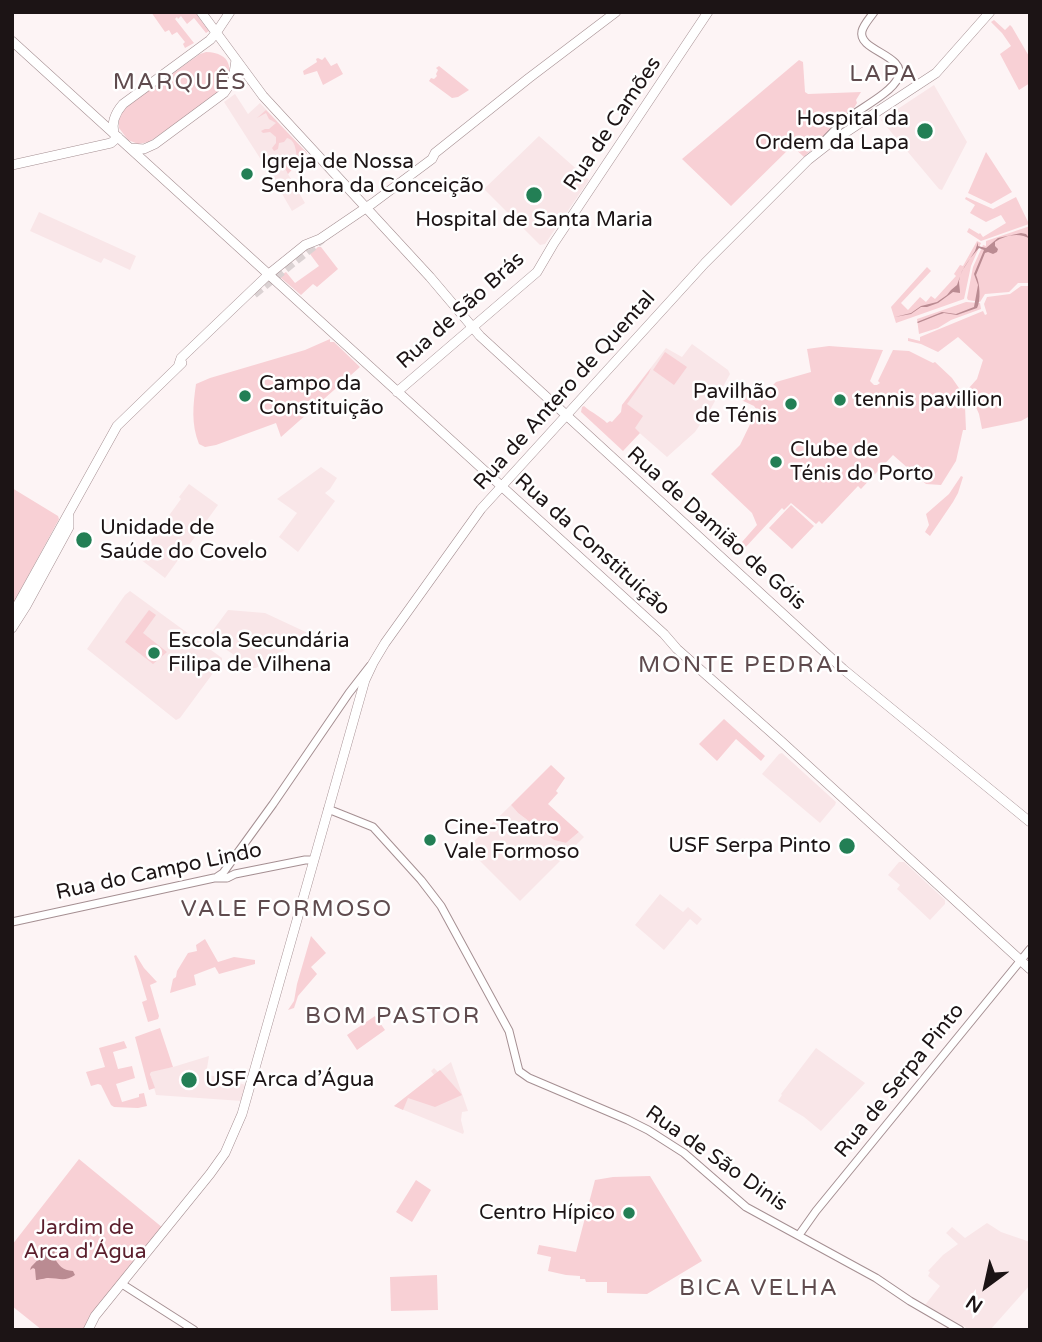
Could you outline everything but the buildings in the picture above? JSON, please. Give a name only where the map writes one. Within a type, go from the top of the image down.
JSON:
[{"type":"main road","name":"Rua de Damião de Góis","points":[[201,12],[263,96],[472,328],[843,669],[1030,822]]},
{"type":"main road","points":[[12,165],[111,143],[116,136],[113,124],[115,114],[122,104],[216,33],[230,12]]},
{"type":"main road","points":[[377,194],[435,153],[616,12]]},
{"type":"main road","name":"Rua de Camões","points":[[547,255],[708,12]]},
{"type":"main road","name":"Rua de Antero de Quental","points":[[373,663],[457,541],[501,486],[705,263],[808,160],[843,129],[874,114],[936,73],[990,12]]},
{"type":"main road","points":[[12,41],[116,136]]},
{"type":"main road","points":[[130,148],[144,149],[155,144],[223,94],[233,80],[234,57],[216,47],[196,50]]},
{"type":"main road","name":"Rua da Constituição","points":[[116,136],[1030,969]]},
{"type":"main road","points":[[178,367],[181,358],[269,274],[305,245],[320,239],[366,208],[432,159],[435,153]]},
{"type":"main road","name":"Rua de São Brás","points":[[397,392],[537,272],[547,255]]},
{"type":"main road","points":[[12,615],[117,426],[254,294]]},
{"type":"main road","points":[[12,628],[69,527],[69,514]]},
{"type":"main road","points":[[88,1330],[95,1317],[225,1153],[242,1114],[365,680],[373,663]]},
{"type":"street","points":[[843,129],[898,78],[895,62],[864,40],[862,33],[874,12]]},
{"type":"street","points":[[882,95],[882,99],[888,104]]},
{"type":"street","name":"Rua de Antero de Quental","points":[[214,878],[223,873],[373,663]]},
{"type":"street","points":[[345,699],[359,704]]},
{"type":"street","name":"Rua de São Dinis","points":[[328,809],[373,827],[441,906],[509,1031],[519,1071],[529,1078],[648,1130],[684,1153],[746,1207],[873,1276],[960,1330]]},
{"type":"street","name":"Rua do Campo Lindo","points":[[12,922],[214,878],[227,878],[235,874],[314,860]]},
{"type":"street","points":[[227,867],[235,874]]},
{"type":"street","name":"Rua de Serpa Pinto","points":[[799,1235],[1030,949]]},
{"type":"street","points":[[122,1284],[194,1330]]},
{"type":"shaded area","name":"Hospital da Ordem da Lapa","points":[[934,85],[967,142],[942,190],[881,120]]},
{"type":"shaded area","points":[[235,94],[248,114],[260,103],[307,153],[288,174],[305,203],[292,211],[224,102]]},
{"type":"shaded area","name":"Hospital de Santa Maria","points":[[539,136],[589,180],[545,244],[540,245],[484,189]]},
{"type":"shaded area","points":[[39,212],[136,256],[130,270],[104,258],[101,263],[30,231]]},
{"type":"shaded area","points":[[1021,233],[1030,239],[1017,235],[1008,236],[995,242],[997,252],[985,253],[976,275],[980,292],[977,308],[957,315],[944,313],[918,323],[942,312],[956,314],[974,307],[978,285],[974,274],[984,250],[979,248],[970,259],[978,242],[978,246],[986,248],[998,238]]},
{"type":"shaded area","points":[[960,276],[960,293],[953,292],[938,303],[921,307],[911,314],[895,317],[911,313],[921,306],[937,302],[957,285]]},
{"type":"shaded area","points":[[692,344],[730,374],[695,432],[667,457],[635,429],[622,405],[666,348],[682,357]]},
{"type":"shaded area","points":[[321,467],[337,478],[325,493],[335,501],[298,552],[279,537],[297,513],[277,499]]},
{"type":"shaded area","points":[[189,484],[218,505],[165,578],[136,556],[146,542],[149,543]]},
{"type":"shaded area","name":"Escola Secundária Filipa de Vilhena","points":[[130,591],[222,658],[176,720],[87,649]]},
{"type":"shaded area","points":[[228,610],[265,613],[310,634],[253,668],[208,637]]},
{"type":"shaded area","points":[[782,753],[836,802],[820,823],[762,774]]},
{"type":"shaded area","points":[[511,805],[554,840],[566,843],[579,832],[584,837],[520,901],[467,848]]},
{"type":"shaded area","points":[[899,862],[904,862],[945,900],[945,904],[930,920],[897,889],[900,885],[888,875]]},
{"type":"shaded area","points":[[660,894],[683,912],[688,907],[702,919],[697,925],[690,919],[664,950],[635,925]]},
{"type":"shaded area","points":[[816,1048],[865,1083],[821,1131],[778,1101]]},
{"type":"shaded area","name":"USF Arca d’Água","points":[[209,1056],[206,1074],[246,1085],[242,1101],[156,1095],[151,1071]]},
{"type":"shaded area","points":[[451,1062],[468,1111],[462,1112],[463,1134],[394,1106],[434,1075],[431,1071],[434,1068],[438,1072]]},
{"type":"shaded area","points":[[987,1223],[1001,1232],[1030,1242],[1030,1285],[990,1330],[968,1330],[925,1305],[940,1286],[928,1276],[928,1271],[958,1244],[946,1233],[952,1227],[965,1238]]},
{"type":"shaded area","points":[[50,1247],[55,1250],[54,1257],[59,1265],[73,1271],[75,1275],[65,1279],[36,1280],[35,1269],[30,1270],[31,1267]]},
{"type":"green space","points":[[151,12],[195,12],[209,31],[206,33],[194,18],[187,24],[181,16],[178,19],[177,17],[175,19],[194,43],[185,48],[185,42],[177,32],[172,35],[169,30],[165,32]]},
{"type":"green space","points":[[994,20],[1005,30],[1010,25],[1012,27],[1030,58],[1030,83],[1019,90],[1000,54],[1011,46],[991,22]]},
{"type":"green space","points":[[206,52],[221,55],[226,59],[229,75],[225,89],[149,142],[138,144],[128,140],[119,128],[120,113]]},
{"type":"green space","points":[[325,57],[331,66],[337,63],[343,74],[323,85],[317,71],[304,75],[303,71],[317,62],[316,59],[322,60]]},
{"type":"green space","points":[[799,60],[803,62],[805,92],[861,92],[857,103],[804,157],[792,146],[731,206],[682,159]]},
{"type":"green space","points":[[439,66],[469,90],[452,98],[429,81],[437,76],[436,68]]},
{"type":"green space","points":[[266,110],[307,153],[288,174],[285,168],[287,162],[297,159],[295,147],[287,138],[279,143],[278,149],[274,151],[272,148],[276,137],[270,132],[261,131],[276,123],[269,119],[266,113],[257,118]]},
{"type":"green space","points":[[986,152],[1012,192],[991,204],[968,193]]},
{"type":"green space","points":[[966,197],[993,209],[1016,197],[1029,224],[981,241],[967,232],[969,228],[983,237],[1006,223],[1001,215],[986,222],[970,213],[975,205],[965,199]]},
{"type":"green space","points":[[1030,226],[1030,283],[1018,283],[1009,292],[985,294],[980,302],[968,300],[973,267],[983,245],[986,246],[986,241]]},
{"type":"green space","points":[[977,241],[981,243],[971,266],[964,299],[896,323],[891,307],[927,267],[931,271],[901,303],[908,310],[920,297],[926,302],[931,296],[935,299],[956,276],[954,274],[960,265],[963,266]]},
{"type":"green space","points":[[321,247],[338,269],[317,287],[313,284],[301,295],[281,278],[281,275],[286,272],[295,283],[319,266],[310,254]]},
{"type":"green space","points":[[1021,286],[1030,286],[1030,416],[1021,421],[982,429],[979,414],[968,389],[977,379],[983,360],[958,337],[938,352],[908,341],[908,338],[920,341],[920,337],[983,311],[985,315],[984,304],[987,297],[1010,294]]},
{"type":"green space","points":[[966,302],[980,303],[981,309],[919,334],[917,319]]},
{"type":"green space","points":[[330,339],[330,342],[334,342],[360,367],[281,437],[276,423],[216,445],[205,447],[199,444],[194,422],[196,384],[305,350]]},
{"type":"green space","points":[[829,346],[883,350],[870,381],[874,385],[880,383],[878,381],[893,350],[909,351],[935,362],[961,391],[965,406],[966,430],[963,430],[956,461],[941,485],[926,484],[893,455],[861,489],[858,486],[822,524],[819,521],[816,524],[791,503],[784,510],[782,508],[743,550],[737,553],[734,551],[757,525],[752,513],[711,474],[740,445],[757,410],[737,398],[744,383],[761,397],[776,382],[811,372],[807,349]]},
{"type":"green space","points":[[665,352],[687,367],[674,385],[653,370]]},
{"type":"green space","points":[[651,368],[627,404],[643,416],[635,428],[640,433],[623,451],[581,412],[582,407],[607,423],[612,422]]},
{"type":"green space","points":[[961,476],[963,477],[958,493],[930,536],[925,532],[929,525],[926,514],[949,494]]},
{"type":"green space","points":[[12,488],[59,519],[12,606]]},
{"type":"green space","points":[[791,505],[814,526],[792,549],[769,528]]},
{"type":"green space","points":[[149,610],[156,615],[143,633],[167,652],[153,664],[125,642]]},
{"type":"green space","points":[[724,719],[765,756],[761,761],[736,739],[717,761],[699,744]]},
{"type":"green space","points":[[551,765],[565,778],[556,791],[558,793],[548,804],[579,832],[566,843],[554,840],[511,805]]},
{"type":"green space","points":[[311,936],[326,953],[311,967],[317,974],[298,996],[294,1008],[288,1010],[294,1001]]},
{"type":"green space","points":[[205,939],[218,962],[234,957],[255,960],[255,964],[219,974],[215,967],[194,975],[196,985],[170,993],[173,979],[188,953],[197,951],[196,945]]},
{"type":"green space","points":[[136,955],[157,982],[150,985],[159,1016],[158,1019],[148,1022],[142,1002],[147,1000],[134,956]]},
{"type":"green space","points":[[375,1016],[385,1030],[357,1050],[347,1035]]},
{"type":"green space","points":[[160,1028],[173,1067],[151,1072],[155,1088],[149,1090],[135,1037]]},
{"type":"green space","points":[[124,1041],[127,1048],[113,1052],[118,1069],[132,1066],[135,1078],[116,1084],[122,1102],[144,1093],[147,1106],[114,1107],[101,1085],[91,1086],[86,1072],[105,1067],[99,1048]]},
{"type":"green space","points":[[440,1070],[462,1095],[435,1107],[408,1098],[403,1110],[394,1106]]},
{"type":"green space","name":"Jardim de Arca d'Água","points":[[79,1159],[163,1228],[85,1330],[42,1330],[12,1306],[12,1245]]},
{"type":"green space","name":"Centro Hípico","points":[[650,1176],[702,1261],[647,1294],[607,1293],[607,1282],[586,1282],[585,1279],[580,1279],[580,1276],[548,1271],[551,1257],[537,1254],[539,1245],[576,1252],[595,1180]]},
{"type":"green space","points":[[416,1180],[431,1190],[412,1222],[396,1212]]},
{"type":"green space","points":[[437,1275],[438,1310],[391,1311],[390,1277]]},
{"type":"tunnel","points":[[254,294],[322,239]]},
{"type":"place","name":"Hospital da Ordem da Lapa","points":[[925,131]]},
{"type":"place","name":"Igreja de Nossa Senhora da Conceição","points":[[247,174]]},
{"type":"place","name":"Hospital de Santa Maria","points":[[534,195]]},
{"type":"place","name":"Campo da Constituição","points":[[245,396]]},
{"type":"place","name":"tennis pavillion","points":[[840,400]]},
{"type":"place","name":"Pavilhão de Ténis","points":[[791,404]]},
{"type":"place","name":"Clube de Ténis do Porto","points":[[776,462]]},
{"type":"place","name":"Unidade de Saúde do Covelo","points":[[84,540]]},
{"type":"place","name":"Escola Secundária Filipa de Vilhena","points":[[154,653]]},
{"type":"place","name":"Cine-Teatro Vale Formoso","points":[[430,840]]},
{"type":"place","name":"USF Serpa Pinto","points":[[847,846]]},
{"type":"place","name":"USF Arca d’Água","points":[[189,1080]]},
{"type":"place","name":"Centro Hípico","points":[[629,1213]]},
{"type":"district","name":"LAPA","points":[[884,75]]},
{"type":"district","name":"MARQUÊS","points":[[180,83]]},
{"type":"district","name":"MONTE PEDRAL","points":[[744,666]]},
{"type":"district","name":"VALE FORMOSO","points":[[287,910]]},
{"type":"district","name":"BOM PASTOR","points":[[393,1017]]},
{"type":"district","name":"BICA VELHA","points":[[759,1289]]}]
